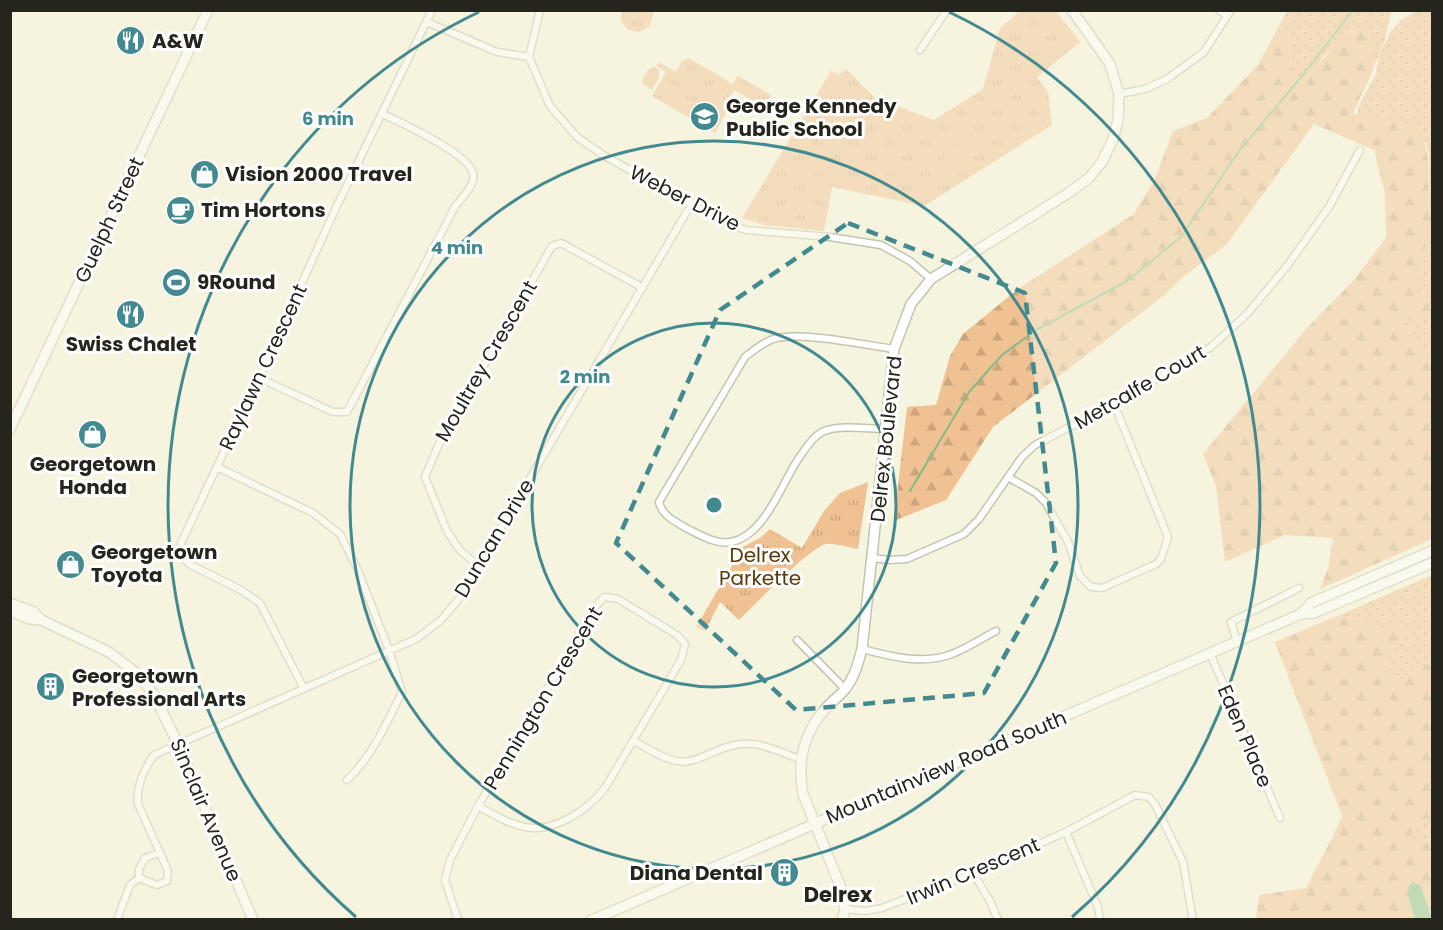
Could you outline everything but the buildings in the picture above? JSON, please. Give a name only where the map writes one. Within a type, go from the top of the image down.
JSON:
[{"type":"main road","name":"Guelph Street","points":[[10,429],[208,10]]},
{"type":"main road","name":"Delrex Boulevard","points":[[842,920],[845,909],[843,893],[803,794],[800,759],[810,730],[825,708],[845,690],[856,672],[862,650],[894,349],[911,304],[931,279],[1067,194],[1089,178],[1102,162],[1113,139],[1118,120],[1119,94],[1110,64],[1072,10]]},
{"type":"main road","name":"Mountainview Road South","points":[[1301,614],[1311,603],[1432,551]]},
{"type":"main road","name":"Mountainview Road South","points":[[592,920],[1301,614],[1314,614],[1432,563]]},
{"type":"main road","name":"Sinclair Avenue","points":[[13,608],[30,619],[41,620],[109,652],[140,676],[154,695],[178,744],[254,920]]},
{"type":"street","name":"Raylawn Crescent","points":[[303,687],[260,603],[241,590],[189,564],[180,554],[181,543],[334,212],[432,10]]},
{"type":"street","points":[[427,22],[497,52],[529,57],[540,10]]},
{"type":"street","points":[[920,50],[946,10]]},
{"type":"street","points":[[1119,94],[1145,89],[1167,79],[1204,52],[1229,14],[1218,10]]},
{"type":"street","name":"Weber Drive","points":[[529,57],[550,106],[577,137],[723,222],[746,230],[830,237],[881,245],[910,261],[931,279]]},
{"type":"street","points":[[259,378],[333,412],[347,412],[456,205],[472,183],[473,172],[468,164],[432,138],[383,114]]},
{"type":"street","name":"Metcalfe Court","points":[[873,558],[907,559],[964,534],[979,519],[1022,457],[1035,445],[1114,404],[1210,347],[1247,314],[1287,266],[1329,207],[1360,150]]},
{"type":"street","name":"Duncan Drive","points":[[159,852],[138,804],[136,792],[144,769],[154,755],[303,687],[416,639],[440,621],[459,599],[692,203]]},
{"type":"street","name":"Moultrey Crescent","points":[[478,566],[459,549],[447,531],[425,477],[438,446],[552,246],[561,243],[643,288]]},
{"type":"street","points":[[886,429],[835,428],[821,433],[810,442],[799,457],[760,524],[747,536],[729,543],[706,538],[676,522],[661,510],[659,502],[745,357],[758,346],[787,337],[894,349]]},
{"type":"street","points":[[1008,477],[1036,493],[1046,503],[1068,542],[1080,576],[1091,587],[1102,588],[1156,564],[1161,559],[1168,537],[1114,404]]},
{"type":"street","points":[[217,467],[313,513],[340,534],[357,568],[389,650],[402,692],[383,730],[358,770],[347,780]]},
{"type":"street","points":[[1237,642],[1231,621],[1299,588]]},
{"type":"street","name":"Pennington Crescent","points":[[458,920],[445,880],[450,860],[478,806],[596,606],[604,597],[618,599],[677,635],[685,644],[681,660],[634,741],[596,799],[575,814],[546,828],[525,827],[507,821],[478,806]]},
{"type":"street","points":[[862,650],[903,659],[926,660],[947,656],[996,631]]},
{"type":"street","points":[[797,640],[845,690]]},
{"type":"street","name":"Eden Place","points":[[1210,653],[1280,818]]},
{"type":"street","points":[[634,741],[664,758],[683,762],[692,761],[723,748],[743,744],[764,746],[800,759]]},
{"type":"street","name":"Irwin Crescent","points":[[845,909],[865,911],[882,908],[973,873],[1066,832],[1135,795],[1149,797],[1183,862],[1193,920]]},
{"type":"street","points":[[1066,832],[1098,908],[1100,920]]},
{"type":"street","points":[[159,852],[168,871],[167,882],[157,885],[139,878],[139,869],[145,858],[159,852]]},
{"type":"street","points":[[973,873],[990,901],[998,920]]},
{"type":"street","points":[[117,920],[130,885],[139,878]]},
{"type":"highlighted area","points":[[848,223],[1025,293],[1056,563],[984,693],[796,710],[616,543],[720,310]]},
{"type":"green space","points":[[622,11],[654,11],[650,26],[639,32],[628,30],[620,20]]},
{"type":"green space","points":[[1020,11],[1056,11],[1080,42],[1037,77],[1048,92],[1052,125],[924,206],[832,187],[824,231],[764,225],[742,218],[831,71],[839,75],[846,69],[875,98],[934,120],[983,89],[1000,28]]},
{"type":"green space","points":[[1287,11],[1391,11],[1385,40],[1375,64],[1370,37],[1352,32],[1324,56],[1310,76],[1299,85],[1292,72],[1290,40],[1279,26]]},
{"type":"green space","points":[[1416,11],[1432,11],[1432,216],[1428,198],[1428,154],[1422,138],[1394,119],[1357,115],[1360,103],[1376,74],[1379,56],[1390,33],[1400,21]]},
{"type":"green space","points":[[1279,26],[1290,40],[1292,72],[1299,85],[1342,39],[1362,27],[1370,39],[1375,61],[1369,81],[1353,114],[1404,122],[1421,137],[1425,146],[1428,157],[1428,202],[1433,218],[1433,233],[1432,239],[1427,240],[1421,275],[1411,289],[1415,296],[1432,291],[1432,312],[1424,317],[1407,321],[1420,350],[1432,352],[1432,539],[1320,589],[1328,568],[1333,538],[1285,535],[1225,562],[1216,486],[1203,454],[1307,328],[1353,281],[1386,238],[1385,194],[1374,150],[1314,124],[1226,245],[993,427],[946,500],[894,521],[907,407],[936,405],[950,356],[963,334],[1018,289],[1134,214],[1155,179],[1173,131],[1207,118],[1258,65]]},
{"type":"green space","points":[[689,58],[733,84],[738,76],[771,95],[764,107],[734,90],[723,108],[727,111],[715,133],[652,96],[666,72],[656,66],[659,62],[676,72],[682,61]]},
{"type":"green space","points":[[654,67],[659,70],[659,78],[652,90],[643,84],[642,80],[648,70]]},
{"type":"green space","points":[[848,97],[867,111],[871,122],[862,135],[849,141],[837,137],[832,131],[830,121]]},
{"type":"green space","points":[[956,123],[958,126],[961,124],[975,147],[973,149],[975,152],[968,156],[967,153],[964,154],[950,131],[952,130],[950,126]]},
{"type":"green space","points":[[941,132],[945,134],[960,157],[957,159],[959,162],[953,165],[951,162],[949,164],[934,141],[937,139],[935,136]]},
{"type":"green space","points":[[1427,239],[1432,239],[1432,291],[1415,296],[1411,289],[1421,275]]},
{"type":"green space","points":[[1432,312],[1432,352],[1420,351],[1407,320],[1424,317]]},
{"type":"green space","name":"Delrex Parkette","points":[[868,482],[858,549],[830,544],[819,547],[782,578],[739,620],[720,602],[705,631],[696,627],[743,547],[760,538],[770,529],[802,548],[824,511],[840,493]]},
{"type":"green space","points":[[1432,575],[1432,661],[1406,676],[1393,675],[1386,669],[1386,656],[1404,638],[1377,631],[1371,623],[1340,615]]},
{"type":"green space","points":[[1339,615],[1371,623],[1377,631],[1385,626],[1400,624],[1404,638],[1386,656],[1388,669],[1396,677],[1406,676],[1432,661],[1432,817],[1418,821],[1411,829],[1411,838],[1419,844],[1432,837],[1432,916],[1421,886],[1408,896],[1415,919],[1256,920],[1259,895],[1306,888],[1342,816],[1275,642]]},
{"type":"green space","points":[[1432,817],[1432,834],[1429,839],[1420,844],[1411,838],[1411,829],[1418,821]]},
{"type":"shaded area","points":[[1413,882],[1421,886],[1432,919],[1415,919],[1408,896],[1409,886]]},
{"type":"waterway","points":[[910,491],[969,392],[1002,355],[1036,330],[1127,281],[1181,237],[1239,151],[1307,70],[1353,10]]},
{"type":"place","name":"A&W","points":[[131,41]]},
{"type":"place","name":"George Kennedy Public School","points":[[705,117]]},
{"type":"place","name":"Vision 2000 Travel","points":[[204,174]]},
{"type":"place","name":"Tim Hortons","points":[[180,210]]},
{"type":"place","name":"9Round","points":[[176,282]]},
{"type":"place","name":"Swiss Chalet","points":[[131,314]]},
{"type":"place","name":"Georgetown Honda","points":[[93,434]]},
{"type":"place","name":"Georgetown Toyota","points":[[70,564]]},
{"type":"place","name":"Georgetown Professional Arts","points":[[51,687]]},
{"type":"place","name":"Diana Dental","points":[[784,873]]},
{"type":"district","name":"Delrex","points":[[838,894]]}]
